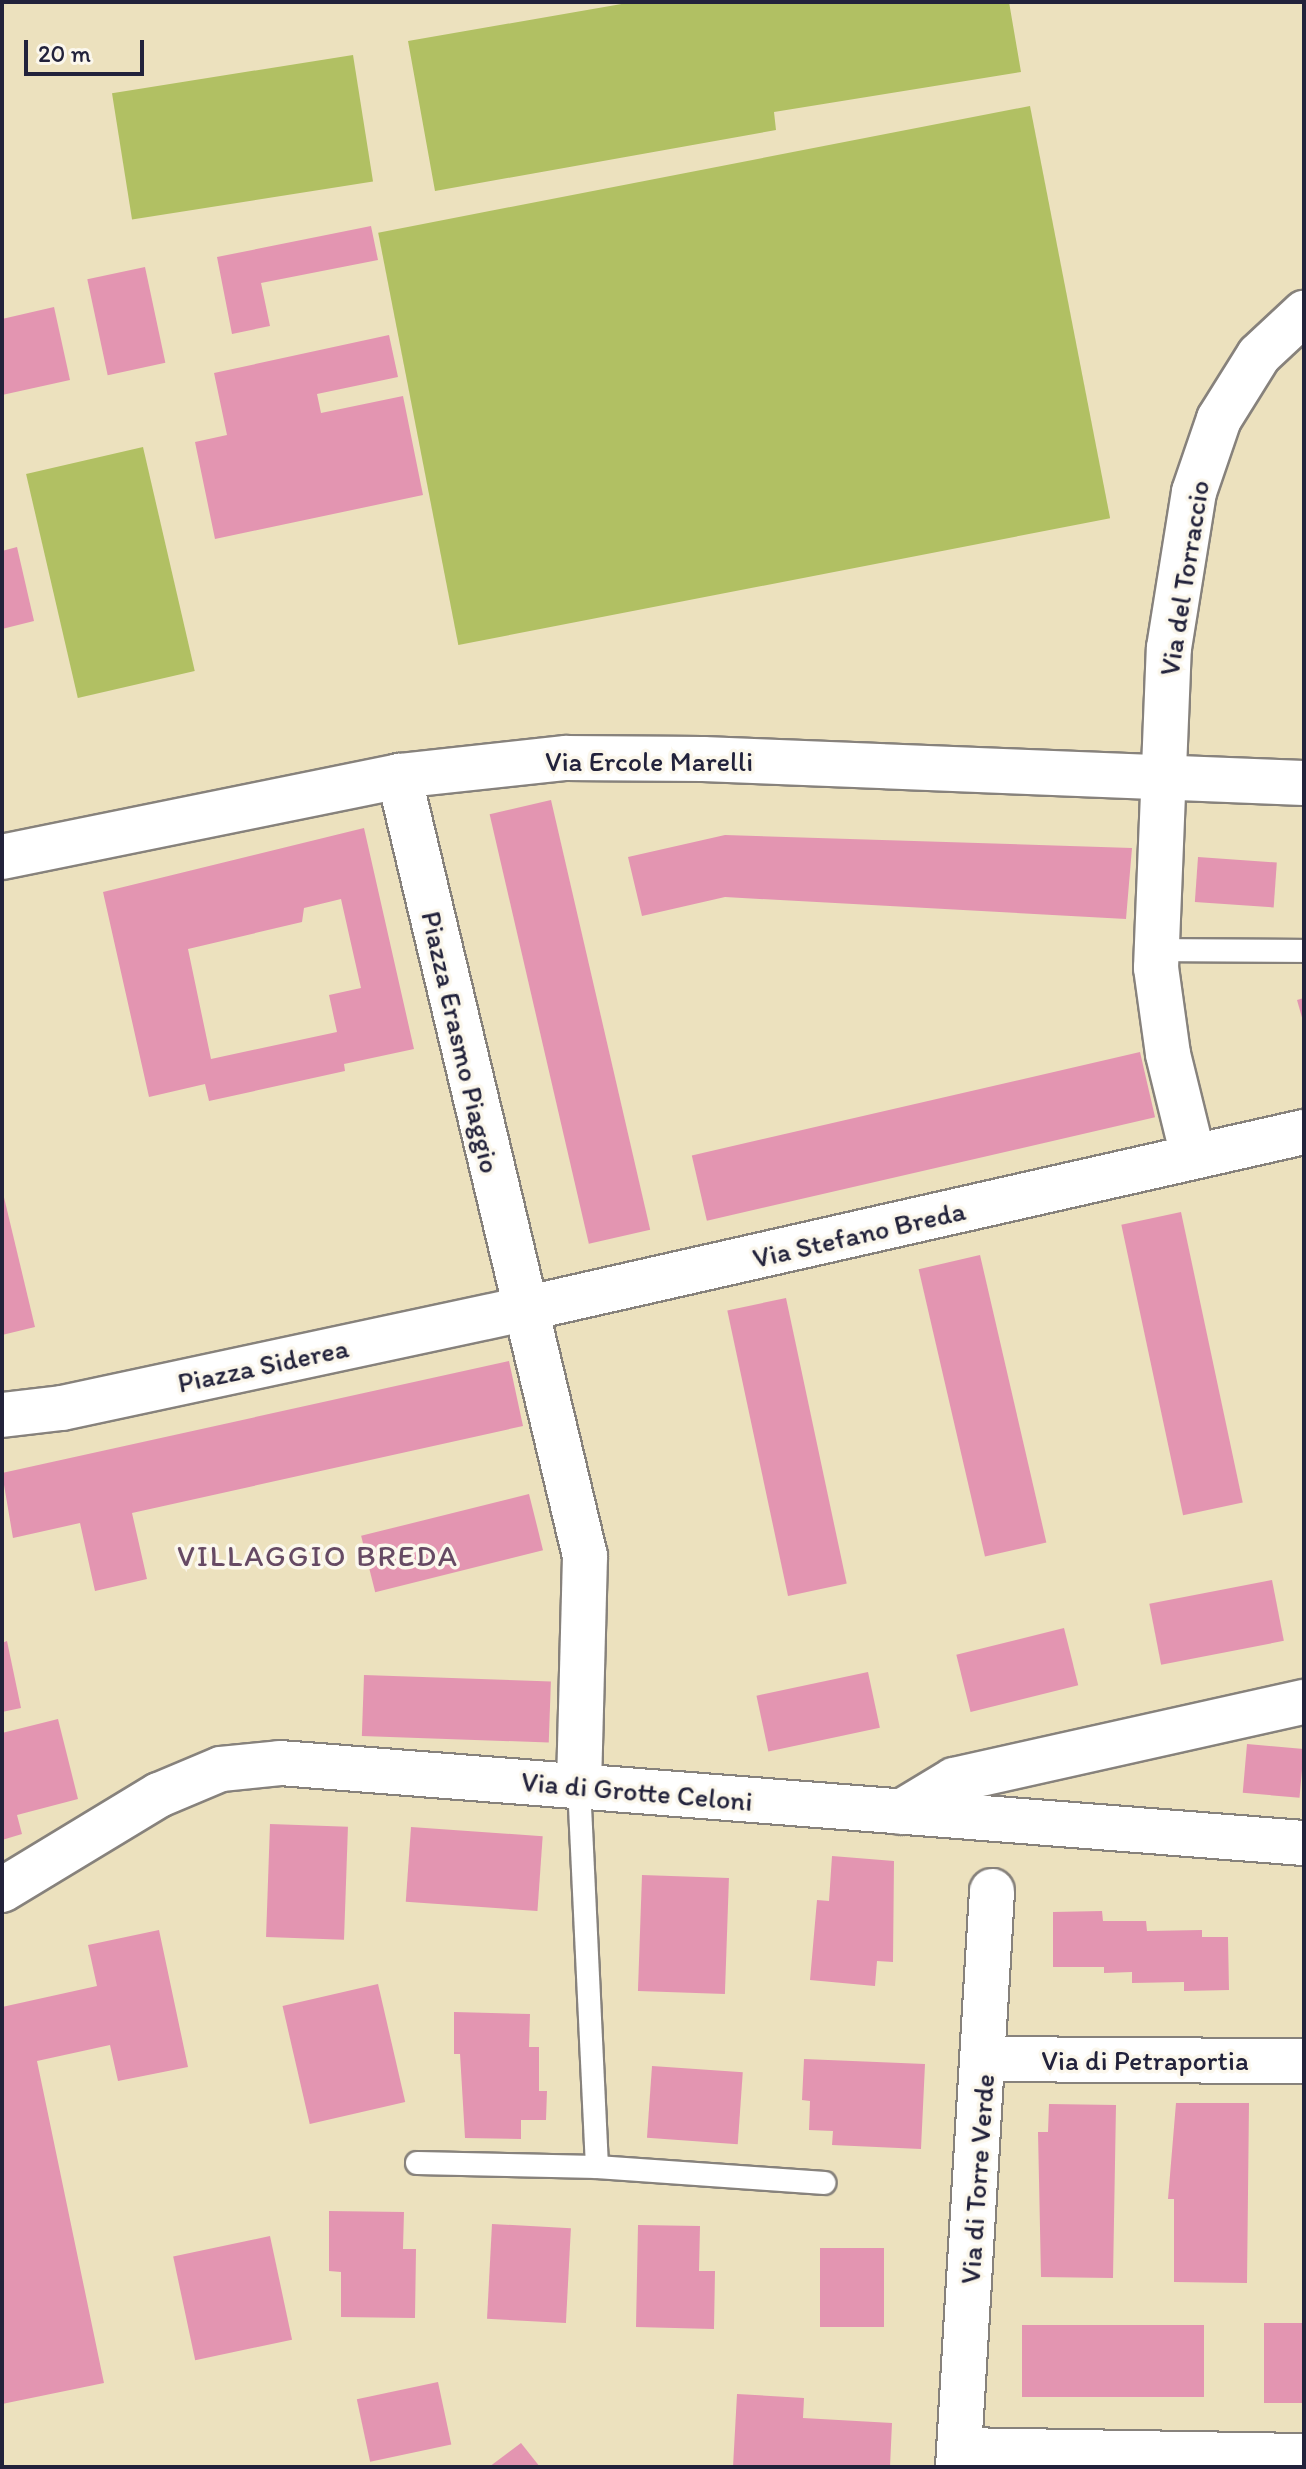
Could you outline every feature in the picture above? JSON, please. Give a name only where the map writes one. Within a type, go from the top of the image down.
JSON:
[{"type":"street","name":"Via del Torraccio","points":[[1193,1156],[1168,1054],[1156,950],[1160,781],[1169,648],[1194,492],[1219,419],[1259,355],[1304,313]]},
{"type":"street","name":"Via Ercole Marelli","points":[[2,857],[399,776],[566,758],[688,759],[1160,781],[1304,783]]},
{"type":"street","name":"Piazza Erasmo Piaggio","points":[[399,776],[585,1556],[579,1785]]},
{"type":"street","name":"Via Stefano Breda","points":[[524,1309],[1304,1132]]},
{"type":"street","name":"Piazza Siderea","points":[[2,1415],[62,1408],[524,1309]]},
{"type":"street","points":[[901,1812],[954,1780],[1304,1702]]},
{"type":"street","name":"Via di Grotte Celoni","points":[[2,1890],[159,1795],[221,1769],[280,1763],[1304,1843]]},
{"type":"street","name":"Via di Torre Verde","points":[[958,2459],[985,2059],[992,1891]]},
{"type":"street","name":"Via di Petraportia","points":[[985,2059],[1304,2061]]},
{"type":"street","points":[[958,2459],[1304,2456]]},
{"type":"lane","points":[[1156,950],[1304,951]]},
{"type":"lane","points":[[579,1785],[597,2167]]},
{"type":"lane","points":[[417,2163],[597,2167],[824,2183]]},
{"type":"green space","points":[[633,2],[1009,2],[1021,72],[774,112],[776,130],[435,191],[408,41]]},
{"type":"green space","points":[[353,55],[373,181],[132,220],[112,93]]},
{"type":"green space","points":[[1030,106],[1110,518],[458,645],[378,233]]},
{"type":"green space","points":[[143,447],[195,671],[78,698],[26,474]]},
{"type":"building","points":[[371,226],[378,260],[261,283],[270,326],[232,334],[217,257]]},
{"type":"building","points":[[145,267],[165,363],[108,375],[87,279]]},
{"type":"building","points":[[54,307],[70,380],[2,395],[2,319]]},
{"type":"building","points":[[389,335],[398,377],[317,394],[321,413],[403,396],[423,495],[215,539],[195,442],[227,435],[214,373]]},
{"type":"building","points":[[17,547],[34,621],[2,629],[2,551]]},
{"type":"building","points":[[551,800],[650,1230],[589,1244],[490,814]]},
{"type":"building","points":[[364,828],[414,1049],[344,1064],[345,1071],[209,1101],[205,1084],[149,1097],[103,892]],"holes":[[[341,899],[361,988],[329,995],[337,1032],[211,1059],[188,949],[302,922],[304,908]]]},
{"type":"building","points":[[725,835],[1132,848],[1126,919],[725,897],[642,916],[628,857]]},
{"type":"building","points":[[1198,857],[1277,863],[1274,907],[1195,902]]},
{"type":"building","points":[[1304,998],[1304,1021],[1303,1021],[1297,1000]]},
{"type":"building","points":[[1140,1052],[1155,1117],[707,1221],[692,1155]]},
{"type":"building","points":[[2,1189],[35,1327],[2,1335]]},
{"type":"building","points":[[1181,1212],[1243,1503],[1183,1515],[1121,1225]]},
{"type":"building","points":[[980,1255],[1046,1542],[985,1557],[919,1269]]},
{"type":"building","points":[[786,1298],[847,1584],[788,1596],[727,1310]]},
{"type":"building","points":[[509,1361],[523,1426],[132,1513],[147,1579],[95,1591],[80,1523],[13,1538],[2,1473]]},
{"type":"building","points":[[529,1494],[543,1550],[375,1592],[361,1536]]},
{"type":"building","points":[[1272,1580],[1284,1641],[1161,1665],[1149,1604]]},
{"type":"building","points":[[1064,1628],[1078,1685],[971,1712],[956,1655]]},
{"type":"building","points":[[7,1641],[21,1708],[2,1712],[2,1643]]},
{"type":"building","points":[[868,1672],[880,1728],[768,1751],[756,1696]]},
{"type":"building","points":[[364,1675],[551,1682],[549,1742],[362,1736]]},
{"type":"building","points":[[58,1719],[78,1799],[17,1815],[22,1834],[2,1840],[2,1733]]},
{"type":"building","points":[[1247,1744],[1304,1749],[1300,1798],[1243,1793]]},
{"type":"building","points":[[270,1824],[348,1827],[344,1940],[266,1937]]},
{"type":"building","points":[[411,1827],[543,1836],[537,1911],[406,1902]]},
{"type":"building","points":[[832,1856],[894,1861],[893,1962],[877,1961],[875,1986],[810,1980],[817,1900],[829,1901]]},
{"type":"building","points":[[642,1875],[729,1878],[725,1994],[638,1991]]},
{"type":"building","points":[[1102,1911],[1103,1921],[1146,1921],[1147,1931],[1202,1930],[1202,1937],[1228,1937],[1229,1990],[1184,1991],[1184,1982],[1132,1983],[1132,1972],[1104,1973],[1104,1967],[1053,1967],[1053,1912]]},
{"type":"building","points":[[159,1930],[188,2067],[118,2081],[110,2045],[37,2061],[104,2383],[2,2404],[2,2007],[97,1986],[88,1945]]},
{"type":"building","points":[[378,1984],[405,2102],[310,2124],[283,2006]]},
{"type":"building","points":[[454,2012],[530,2014],[529,2047],[539,2047],[539,2091],[547,2091],[546,2120],[521,2120],[521,2139],[465,2138],[460,2054],[454,2054]]},
{"type":"building","points":[[804,2059],[925,2064],[921,2149],[832,2145],[833,2131],[809,2130],[810,2101],[802,2100]]},
{"type":"building","points":[[652,2066],[743,2072],[738,2144],[647,2138]]},
{"type":"building","points":[[1176,2103],[1249,2103],[1247,2283],[1174,2282],[1174,2199],[1168,2199]]},
{"type":"building","points":[[1049,2104],[1116,2105],[1113,2278],[1041,2277],[1038,2132],[1048,2132]]},
{"type":"building","points":[[329,2211],[404,2212],[403,2249],[416,2249],[415,2318],[341,2317],[341,2272],[329,2271]]},
{"type":"building","points":[[492,2224],[571,2228],[566,2323],[487,2319]]},
{"type":"building","points":[[638,2225],[700,2226],[699,2271],[715,2271],[714,2329],[636,2327]]},
{"type":"building","points":[[270,2236],[292,2340],[195,2360],[173,2257]]},
{"type":"building","points":[[820,2248],[884,2248],[884,2327],[820,2327]]},
{"type":"building","points":[[1264,2323],[1304,2323],[1304,2403],[1264,2403]]},
{"type":"building","points":[[1022,2325],[1204,2325],[1204,2397],[1022,2397]]},
{"type":"building","points":[[438,2382],[451,2445],[370,2462],[357,2399]]},
{"type":"building","points":[[737,2394],[804,2398],[803,2418],[892,2423],[890,2467],[733,2467]]},
{"type":"building","points":[[521,2443],[540,2467],[489,2467]]},
{"type":"district","name":"VILLAGGIO BREDA","points":[[318,1556]]}]
